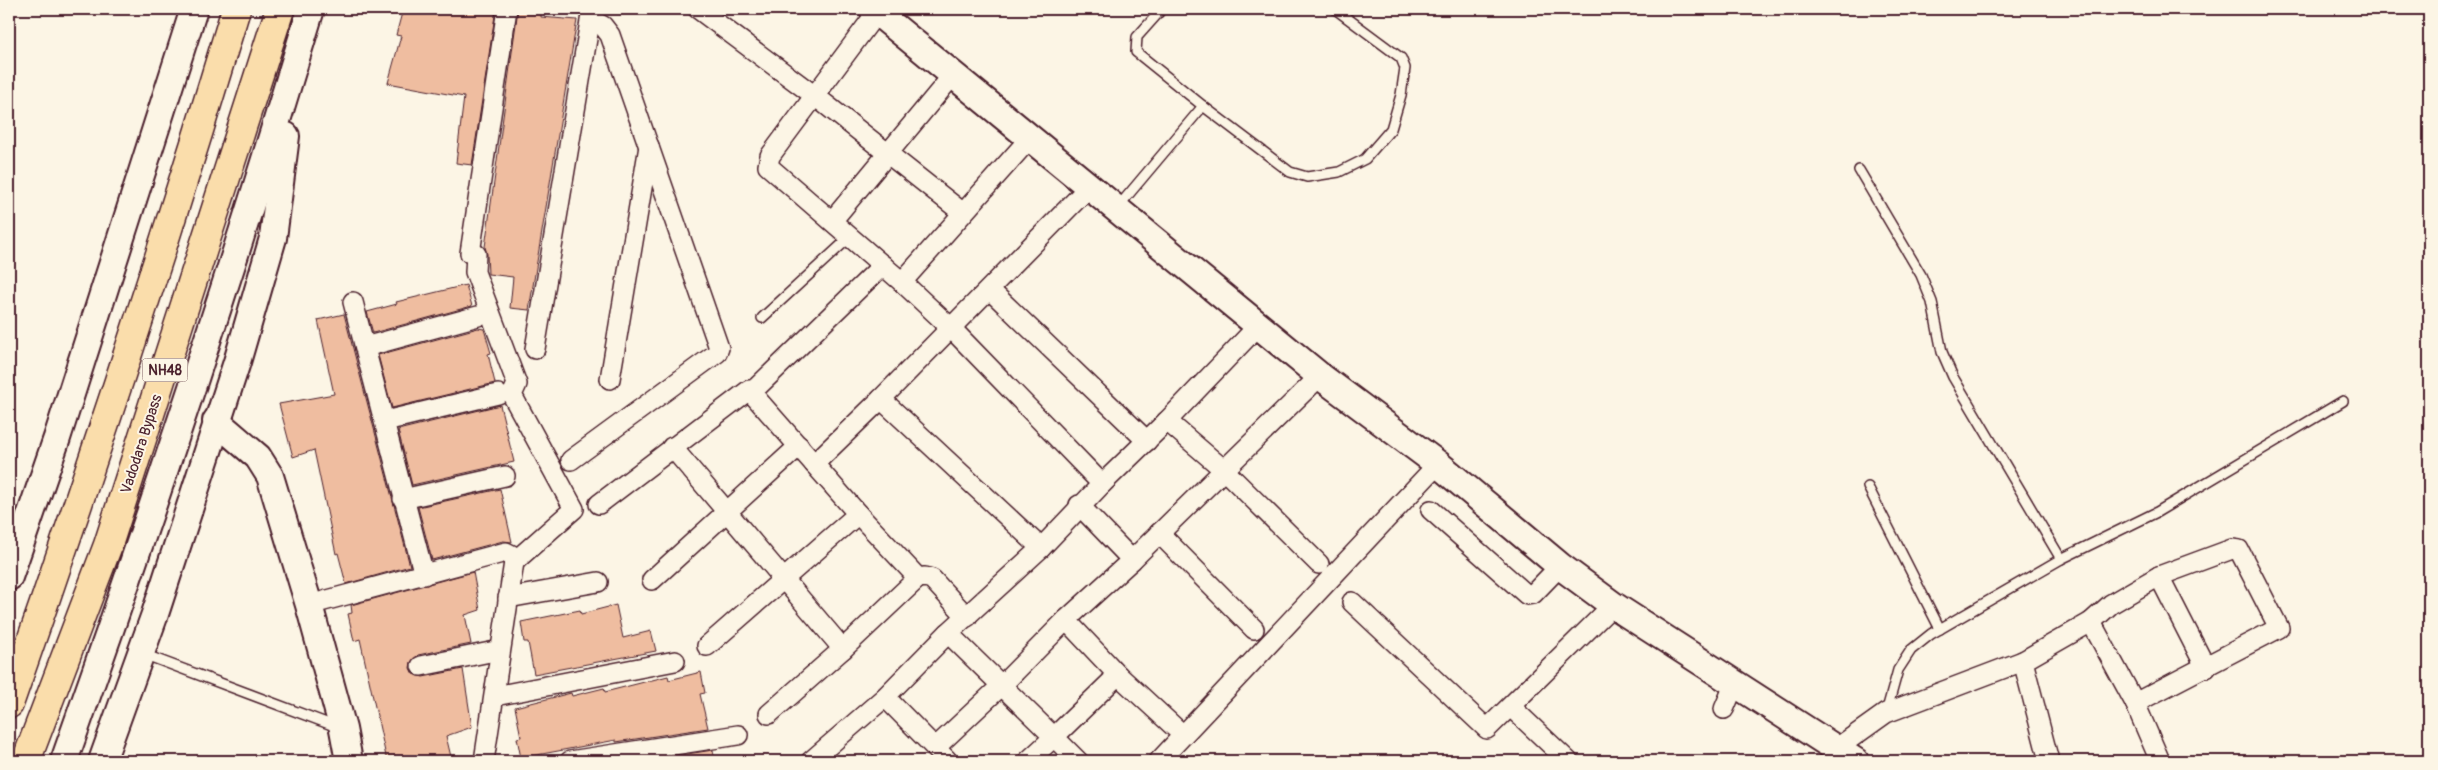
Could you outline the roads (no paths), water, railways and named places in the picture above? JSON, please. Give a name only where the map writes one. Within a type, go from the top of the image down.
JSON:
[{"type":"highway","name":"NH48","points":[[9,704],[63,550],[183,186],[236,9]]},
{"type":"highway","name":"Vadodara Bypass","points":[[26,761],[108,545],[280,9]]},
{"type":"street","points":[[9,577],[57,438],[194,9]]},
{"type":"street","points":[[64,761],[138,553],[244,230],[311,9]]},
{"type":"street","points":[[507,9],[473,253],[475,272],[517,384],[512,395],[574,509],[514,562]]},
{"type":"street","points":[[698,9],[815,96],[964,213]]},
{"type":"street","points":[[1102,484],[950,328],[902,282],[768,166],[768,161],[875,10],[1320,376],[1438,464],[1560,566],[1613,605],[1846,755],[1886,713],[2024,661],[2091,622],[2110,604],[2159,576],[2232,549],[2239,550],[2279,628],[2206,668],[2135,703]]},
{"type":"street","points":[[571,460],[717,353],[719,348],[610,35],[592,14]]},
{"type":"street","points":[[535,349],[592,14]]},
{"type":"street","points":[[102,761],[141,653],[237,362],[273,238],[297,56]]},
{"type":"street","points":[[832,221],[954,75]]},
{"type":"street","points":[[902,282],[1030,138]]},
{"type":"street","points":[[610,379],[649,144]]},
{"type":"street","points":[[814,464],[881,400],[1089,187]]},
{"type":"street","points":[[752,392],[883,265]]},
{"type":"street","points":[[990,290],[1147,441]]},
{"type":"street","points":[[353,302],[424,575]]},
{"type":"street","points":[[365,347],[478,316]]},
{"type":"street","points":[[822,758],[948,633],[1041,548],[1079,506],[1167,421],[1259,325]]},
{"type":"street","points":[[885,697],[944,758],[1001,686],[1066,620],[1132,560],[1320,376]]},
{"type":"street","points":[[599,504],[746,391],[752,392],[858,514],[918,578]]},
{"type":"street","points":[[385,421],[498,394]]},
{"type":"street","points":[[881,400],[1041,548]]},
{"type":"street","points":[[216,421],[258,457],[270,476],[309,605],[343,729],[349,761]]},
{"type":"street","points":[[1167,421],[1223,469],[1319,564]]},
{"type":"street","points":[[652,580],[799,446]]},
{"type":"street","points":[[672,447],[843,649]]},
{"type":"street","points":[[1159,761],[1438,464]]},
{"type":"street","points":[[403,500],[505,476]]},
{"type":"street","points":[[1079,506],[1132,560]]},
{"type":"street","points":[[1431,510],[1527,595],[1533,594],[1560,566]]},
{"type":"street","points":[[707,646],[858,514]]},
{"type":"street","points":[[1159,533],[1254,629]]},
{"type":"street","points":[[309,605],[506,552],[512,555],[514,562],[500,650],[496,696],[484,761]]},
{"type":"street","points":[[2159,576],[2206,668]]},
{"type":"street","points":[[769,714],[843,649],[918,578],[932,579],[967,617]]},
{"type":"street","points":[[508,598],[598,582]]},
{"type":"street","points":[[1352,602],[1485,729],[1489,729],[1613,605]]},
{"type":"street","points":[[1066,620],[1118,675],[1183,735]]},
{"type":"street","points":[[2091,622],[2135,703],[2160,761]]},
{"type":"street","points":[[948,633],[1078,761]]},
{"type":"street","points":[[421,666],[500,650]]},
{"type":"street","points":[[496,696],[675,661]]},
{"type":"street","points":[[2024,661],[2049,761]]},
{"type":"street","points":[[1028,761],[1118,675]]},
{"type":"street","points":[[1724,709],[1735,683]]},
{"type":"street","points":[[1511,707],[1568,761]]},
{"type":"street","points":[[570,761],[738,734]]},
{"type":"lane","points":[[1162,9],[1137,37],[1136,52],[1290,172],[1307,177],[1339,172],[1365,159],[1391,129],[1401,95],[1404,63],[1401,58],[1335,9]]},
{"type":"lane","points":[[1117,208],[1203,106]]},
{"type":"lane","points":[[1859,170],[1921,275],[1932,302],[1942,352],[1953,377],[2061,559]]},
{"type":"lane","points":[[762,318],[850,237]]},
{"type":"lane","points":[[1886,713],[1898,670],[1911,650],[1940,629],[2061,559],[2157,512],[2343,401]]},
{"type":"lane","points":[[1868,487],[1940,629]]},
{"type":"lane","points":[[141,653],[343,729]]}]
